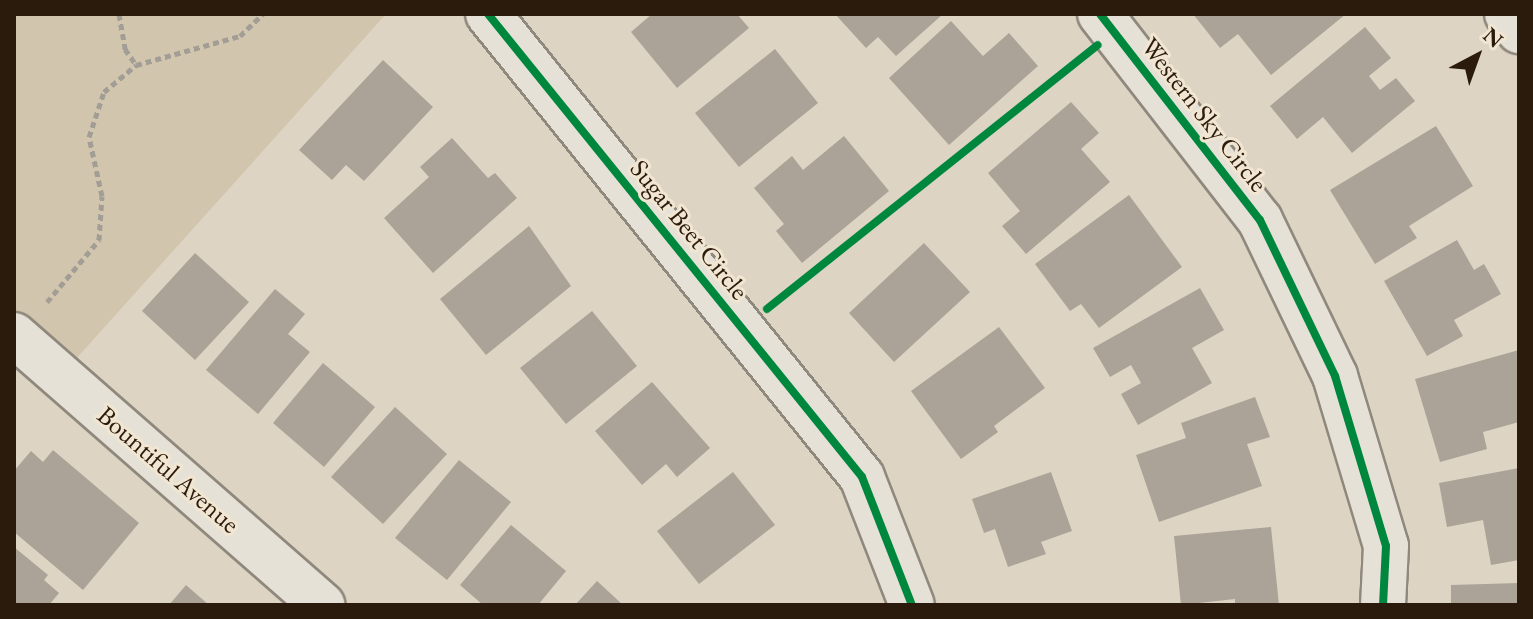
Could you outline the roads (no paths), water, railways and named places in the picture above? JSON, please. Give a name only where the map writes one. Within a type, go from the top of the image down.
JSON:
[{"type":"street","name":"Sugar Beet Circle","points":[[488,14],[862,477],[912,605]]},
{"type":"street","name":"Western Sky Circle","points":[[1100,14],[1260,220],[1335,376],[1386,546],[1383,605]]},
{"type":"street","points":[[1507,14],[1519,31]]},
{"type":"street","name":"Bountiful Avenue","points":[[15,337],[322,605]]}]
